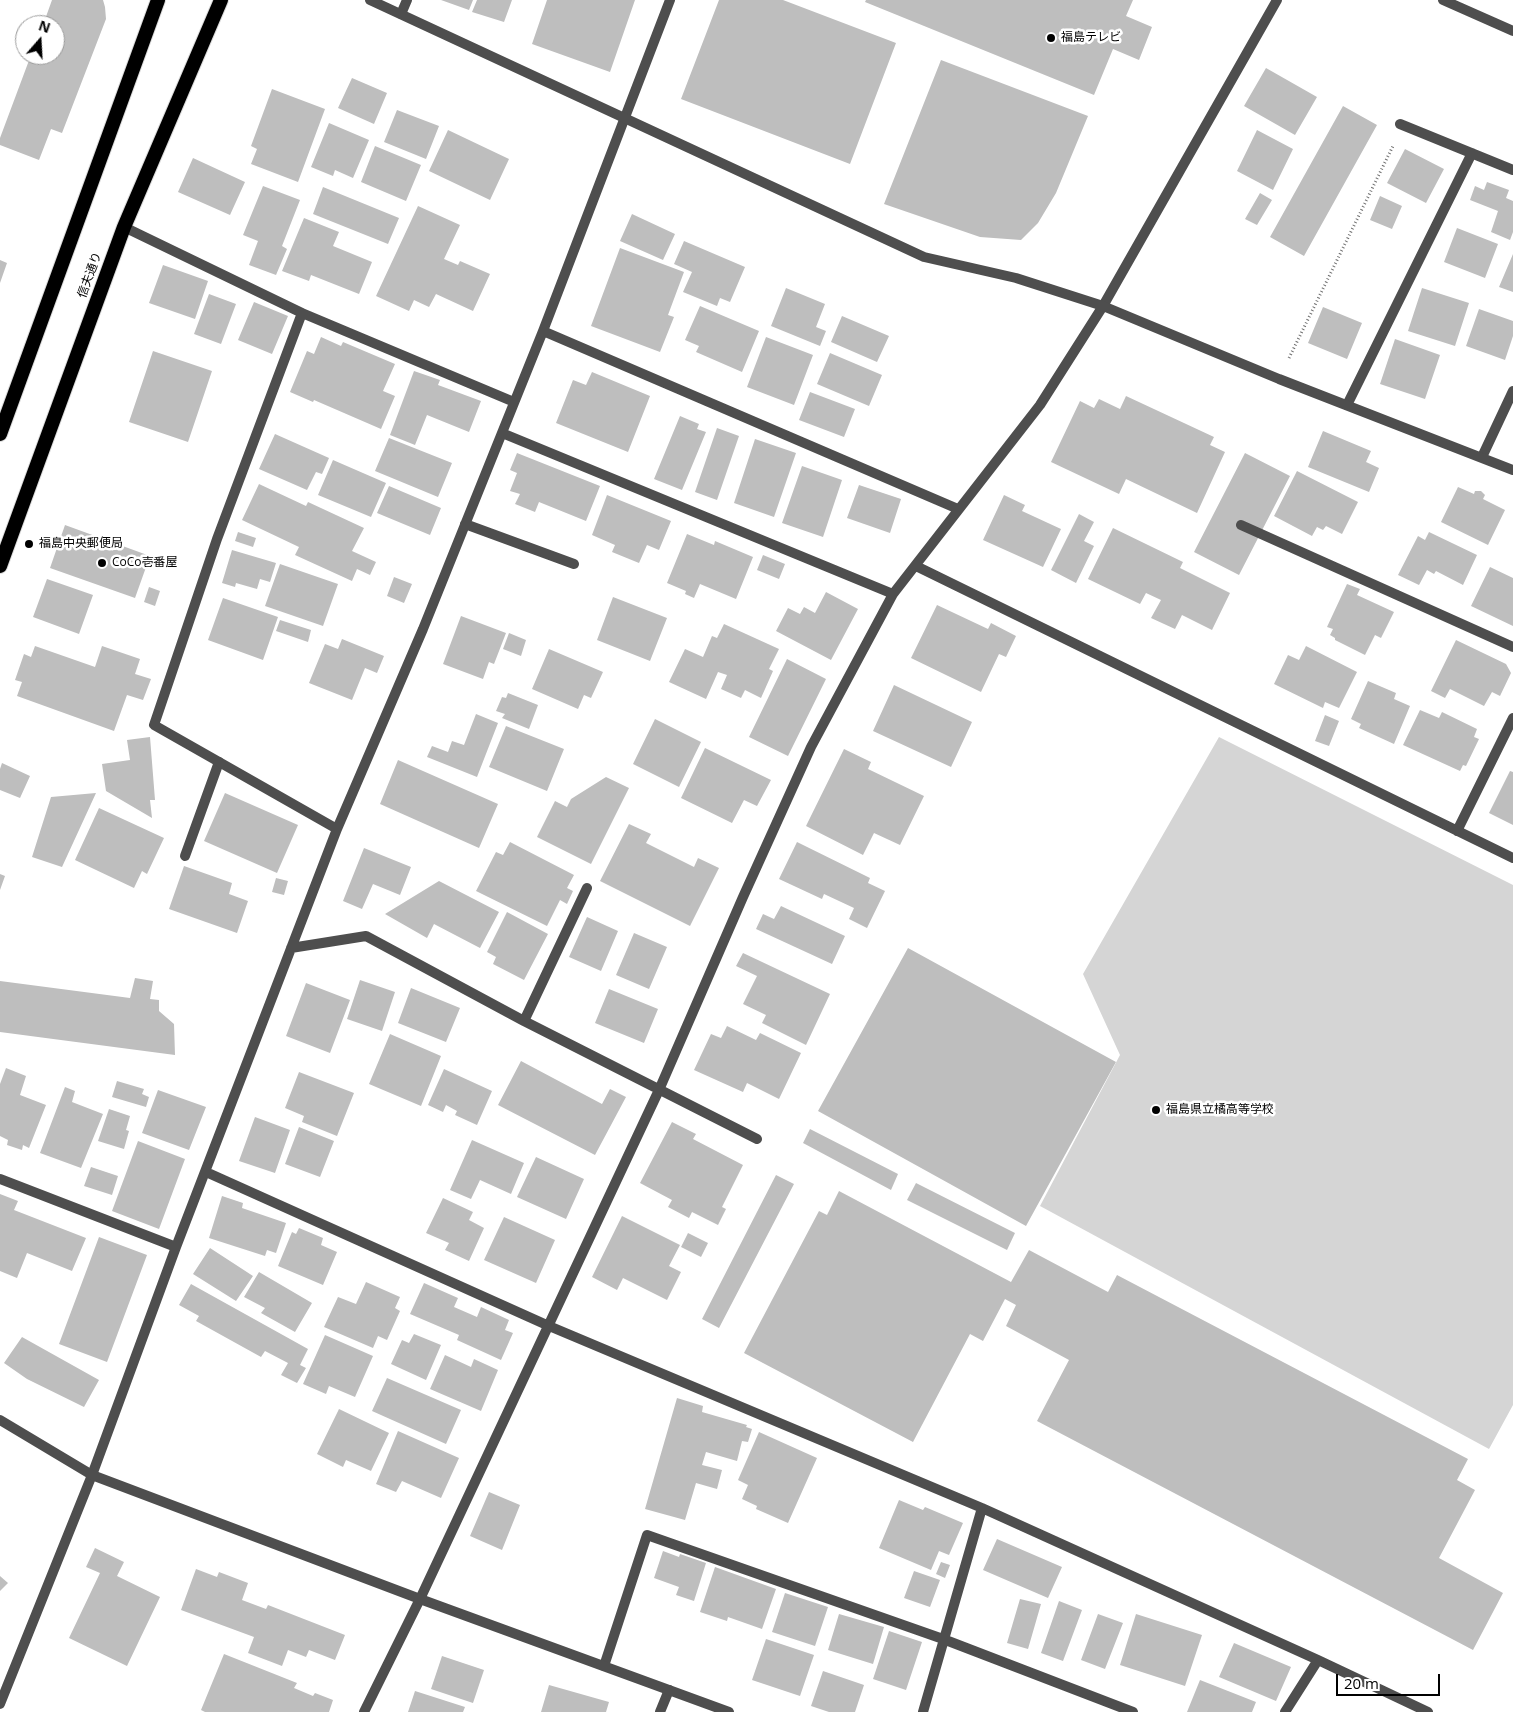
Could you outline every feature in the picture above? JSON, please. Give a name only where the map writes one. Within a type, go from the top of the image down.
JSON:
[{"type":"highway","points":[[0,434],[158,0]]},
{"type":"highway","name":"信夫通り","points":[[0,566],[124,227],[221,0]]},
{"type":"street","points":[[370,0],[924,257],[1016,278],[1103,306],[1279,379],[1513,470]]},
{"type":"street","points":[[401,14],[406,0]]},
{"type":"street","points":[[0,1704],[92,1475],[176,1247],[337,829],[423,629],[543,331],[670,0]]},
{"type":"street","points":[[364,1712],[420,1599],[659,1090],[743,896],[811,747],[893,594],[1040,405],[1103,306],[1277,0]]},
{"type":"street","points":[[1442,0],[1513,31]]},
{"type":"street","points":[[1402,124],[1513,170]]},
{"type":"street","points":[[1347,405],[1472,153]]},
{"type":"street","points":[[124,227],[302,313],[514,402]]},
{"type":"street","points":[[302,313],[217,539],[154,725],[337,829]]},
{"type":"street","points":[[543,331],[958,510]]},
{"type":"street","points":[[1482,457],[1513,391]]},
{"type":"street","points":[[502,432],[893,594]]},
{"type":"street","points":[[465,524],[574,564]]},
{"type":"street","points":[[1241,524],[1513,647]]},
{"type":"street","points":[[916,566],[1513,858]]},
{"type":"street","points":[[1457,831],[1513,718]]},
{"type":"street","points":[[186,856],[219,762]]},
{"type":"street","points":[[524,1021],[587,888]]},
{"type":"street","points":[[291,948],[366,936],[524,1021],[757,1139]]},
{"type":"street","points":[[206,1172],[549,1326],[982,1508],[1318,1660],[1428,1712]]},
{"type":"street","points":[[0,1178],[176,1247]]},
{"type":"street","points":[[0,1420],[92,1475],[420,1599],[729,1712]]},
{"type":"street","points":[[923,1712],[982,1508]]},
{"type":"street","points":[[604,1666],[647,1535],[943,1639],[1133,1712]]},
{"type":"street","points":[[1286,1712],[1318,1660]]},
{"type":"street","points":[[660,1712],[669,1690]]},
{"type":"path","points":[[1279,379],[1402,124]]},
{"type":"shaded area","points":[[1219,737],[1513,885],[1513,1405],[1489,1449],[1040,1206],[1120,1055],[1083,974]]},
{"type":"building","points":[[52,0],[103,0],[106,19],[62,133],[51,129],[39,160],[0,145],[0,138],[27,65],[65,65],[65,15],[47,15]]},
{"type":"building","points":[[441,0],[473,0],[469,10]]},
{"type":"building","points":[[477,0],[512,0],[504,22],[472,12]]},
{"type":"building","points":[[547,0],[635,0],[610,72],[532,44]]},
{"type":"building","points":[[719,0],[783,0],[896,43],[850,164],[681,99]]},
{"type":"building","name":"福島テレビ","points":[[866,0],[1133,0],[1126,16],[1152,27],[1139,60],[1113,49],[1094,95],[865,2]]},
{"type":"building","points":[[941,60],[1088,116],[1056,193],[1038,223],[1021,240],[980,237],[884,204]]},
{"type":"building","points":[[1266,68],[1317,97],[1295,135],[1244,106]]},
{"type":"building","points":[[352,78],[387,93],[374,124],[338,108]]},
{"type":"building","points":[[272,89],[325,109],[298,182],[251,164],[257,149],[251,146]]},
{"type":"building","points":[[1343,106],[1377,125],[1304,256],[1270,237]]},
{"type":"building","points":[[397,110],[439,126],[426,159],[384,142]]},
{"type":"building","points":[[329,123],[369,140],[353,178],[335,170],[333,176],[311,167]]},
{"type":"building","points":[[448,130],[509,159],[490,200],[429,171]]},
{"type":"building","points":[[1257,130],[1293,149],[1273,190],[1237,171]]},
{"type":"building","points":[[375,146],[421,165],[406,201],[361,182]]},
{"type":"building","points":[[1405,149],[1444,169],[1426,203],[1387,183]]},
{"type":"building","points":[[193,158],[245,182],[230,215],[178,192]]},
{"type":"building","points":[[1487,182],[1509,190],[1506,198],[1513,201],[1513,232],[1510,240],[1491,232],[1498,211],[1470,200],[1475,186],[1484,190]]},
{"type":"building","points":[[263,186],[300,200],[282,246],[287,249],[276,275],[249,265],[258,241],[243,235]]},
{"type":"building","points":[[323,187],[399,218],[388,244],[313,214]]},
{"type":"building","points":[[1260,193],[1272,200],[1257,225],[1245,219]]},
{"type":"building","points":[[1380,196],[1402,206],[1392,229],[1370,220]]},
{"type":"building","points":[[418,206],[460,225],[444,259],[458,265],[460,261],[490,274],[473,311],[436,294],[429,307],[414,300],[409,311],[376,296]]},
{"type":"building","points":[[632,214],[675,234],[663,260],[620,241]]},
{"type":"building","points":[[304,218],[339,232],[333,246],[372,262],[359,294],[311,275],[309,281],[282,271]]},
{"type":"building","points":[[1457,228],[1498,244],[1485,278],[1444,262]]},
{"type":"building","points":[[684,241],[745,267],[730,302],[720,298],[717,306],[683,292],[692,272],[674,264]]},
{"type":"building","points":[[620,248],[684,272],[668,315],[674,317],[660,352],[591,326]]},
{"type":"building","points":[[1513,254],[1513,292],[1499,287]]},
{"type":"building","points":[[0,260],[7,263],[0,283]]},
{"type":"building","points":[[163,265],[208,281],[195,319],[149,303]]},
{"type":"building","points":[[786,288],[825,304],[816,327],[826,331],[820,346],[771,326]]},
{"type":"building","points":[[1422,288],[1469,303],[1455,346],[1408,331]]},
{"type":"building","points":[[209,294],[236,304],[221,344],[194,334]]},
{"type":"building","points":[[254,302],[288,316],[272,354],[238,340]]},
{"type":"building","points":[[700,306],[759,331],[742,372],[696,352],[699,346],[685,340]]},
{"type":"building","points":[[1323,307],[1362,323],[1347,359],[1308,343]]},
{"type":"building","points":[[1479,309],[1513,321],[1513,336],[1505,360],[1466,346]]},
{"type":"building","points":[[842,316],[889,336],[877,362],[831,342]]},
{"type":"building","points":[[321,337],[341,346],[343,342],[395,364],[383,391],[395,396],[381,429],[314,400],[313,402],[290,392],[307,351],[314,354]]},
{"type":"building","points":[[766,337],[813,355],[794,405],[747,387]]},
{"type":"building","points":[[1395,339],[1440,355],[1425,399],[1380,384]]},
{"type":"building","points":[[153,351],[212,371],[188,442],[129,422]]},
{"type":"building","points":[[830,353],[882,375],[869,406],[817,384]]},
{"type":"building","points":[[414,371],[440,380],[438,385],[481,401],[469,432],[427,415],[415,445],[390,435]]},
{"type":"building","points":[[592,372],[650,396],[628,452],[556,423],[573,380],[586,385]]},
{"type":"building","points":[[810,392],[855,409],[844,437],[799,420]]},
{"type":"building","points":[[1126,396],[1214,437],[1210,445],[1225,452],[1197,513],[1126,479],[1119,494],[1051,462],[1080,401],[1094,408],[1099,399],[1120,409]]},
{"type":"building","points":[[680,416],[699,424],[697,429],[706,432],[682,490],[654,479]]},
{"type":"building","points":[[717,428],[739,436],[717,500],[695,492]]},
{"type":"building","points":[[1323,431],[1371,451],[1366,462],[1379,468],[1369,492],[1308,467]]},
{"type":"building","points":[[275,434],[329,458],[322,474],[316,472],[307,490],[259,469]]},
{"type":"building","points":[[389,438],[452,463],[438,497],[375,471]]},
{"type":"building","points":[[755,439],[796,453],[774,517],[734,503]]},
{"type":"building","points":[[517,453],[600,486],[586,521],[539,502],[535,512],[515,504],[520,494],[510,491],[517,473],[510,470]]},
{"type":"building","points":[[1245,453],[1290,476],[1239,575],[1194,552]]},
{"type":"building","points":[[333,460],[386,483],[371,517],[318,495]]},
{"type":"building","points":[[802,466],[842,480],[823,537],[782,523]]},
{"type":"building","points":[[1297,471],[1358,502],[1342,534],[1326,526],[1323,530],[1317,527],[1312,536],[1274,516]]},
{"type":"building","points":[[259,484],[306,506],[308,502],[364,528],[352,551],[376,562],[370,575],[357,569],[352,581],[295,555],[299,547],[242,520]]},
{"type":"building","points":[[859,485],[901,499],[890,533],[847,518]]},
{"type":"building","points":[[389,486],[441,508],[430,535],[377,513]]},
{"type":"building","points":[[1458,487],[1474,494],[1475,491],[1481,491],[1485,495],[1483,499],[1505,510],[1488,545],[1441,522]]},
{"type":"building","points":[[607,495],[671,521],[659,550],[647,545],[639,563],[612,552],[615,545],[592,535]]},
{"type":"building","points":[[1004,495],[1025,505],[1022,511],[1061,529],[1043,567],[983,540]]},
{"type":"building","points":[[1079,514],[1094,522],[1084,541],[1094,546],[1076,583],[1051,570]]},
{"type":"building","points":[[65,525],[150,556],[135,598],[50,568]]},
{"type":"building","points":[[1113,528],[1183,562],[1180,568],[1230,593],[1212,630],[1182,615],[1175,629],[1151,618],[1161,600],[1146,593],[1140,604],[1088,579]]},
{"type":"building","points":[[238,532],[256,538],[253,547],[235,541]]},
{"type":"building","points":[[1429,532],[1477,555],[1463,585],[1436,571],[1434,574],[1427,570],[1419,585],[1398,575],[1418,536],[1425,540]]},
{"type":"building","points":[[687,534],[714,545],[715,541],[753,557],[736,599],[700,584],[694,598],[685,594],[686,591],[667,583]]},
{"type":"building","points":[[232,550],[276,563],[270,582],[260,579],[257,589],[236,583],[235,587],[222,583]]},
{"type":"building","points":[[763,555],[785,564],[779,579],[757,570]]},
{"type":"building","points":[[280,564],[338,584],[323,626],[265,606]]},
{"type":"building","points":[[1490,567],[1513,578],[1513,626],[1471,606]]},
{"type":"building","points":[[394,577],[412,584],[404,603],[387,596]]},
{"type":"building","points":[[47,579],[93,595],[79,634],[33,617]]},
{"type":"building","points":[[1347,584],[1360,589],[1357,595],[1394,612],[1381,638],[1375,635],[1365,655],[1335,640],[1330,635],[1333,629],[1327,627]]},
{"type":"building","points":[[149,587],[160,591],[155,606],[144,602]]},
{"type":"building","points":[[826,592],[858,609],[831,660],[776,631],[788,608],[800,614],[804,607],[815,613]]},
{"type":"building","points":[[613,597],[667,618],[650,661],[597,640]]},
{"type":"building","points":[[223,598],[278,617],[263,660],[208,640]]},
{"type":"building","points":[[937,605],[988,629],[991,623],[1016,636],[1006,657],[999,654],[981,692],[911,658]]},
{"type":"building","points":[[461,616],[506,633],[494,664],[489,662],[483,679],[443,664]]},
{"type":"building","points":[[280,620],[311,630],[308,642],[276,631]]},
{"type":"building","points":[[724,624],[779,649],[769,669],[773,671],[761,698],[745,690],[741,698],[721,689],[727,675],[718,672],[706,699],[669,682],[685,649],[703,657],[712,636],[717,638]]},
{"type":"building","points":[[509,633],[526,640],[521,656],[503,649]]},
{"type":"building","points":[[342,639],[384,656],[377,673],[365,668],[352,700],[309,683],[325,644],[338,649]]},
{"type":"building","points":[[1456,640],[1506,664],[1511,673],[1500,696],[1492,692],[1484,706],[1450,689],[1445,698],[1431,691]]},
{"type":"building","points":[[35,646],[95,667],[102,646],[140,659],[135,674],[151,679],[143,700],[127,695],[114,731],[17,696],[22,682],[15,680],[24,654],[31,657]]},
{"type":"building","points":[[1306,646],[1357,672],[1339,708],[1325,702],[1323,708],[1274,684],[1288,655],[1299,660]]},
{"type":"building","points":[[549,649],[603,672],[591,698],[584,695],[578,709],[532,689]]},
{"type":"building","points":[[787,659],[826,679],[788,756],[749,737]]},
{"type":"building","points":[[1368,681],[1396,693],[1394,699],[1410,706],[1394,744],[1359,728],[1361,724],[1351,719]]},
{"type":"building","points":[[894,685],[972,722],[951,767],[873,731]]},
{"type":"building","points":[[508,693],[538,705],[529,729],[502,718],[505,714],[496,711],[502,697],[506,698]]},
{"type":"building","points":[[1420,710],[1439,718],[1442,712],[1477,729],[1474,737],[1479,739],[1466,766],[1463,765],[1460,771],[1403,745]]},
{"type":"building","points":[[476,714],[498,723],[477,777],[427,757],[432,746],[448,752],[452,741],[464,745]]},
{"type":"building","points":[[1325,715],[1339,721],[1329,746],[1315,741]]},
{"type":"building","points":[[655,719],[701,742],[679,787],[633,764]]},
{"type":"building","points":[[506,726],[564,749],[547,791],[489,767]]},
{"type":"building","points":[[150,737],[155,800],[150,800],[152,818],[106,791],[102,764],[130,760],[127,740]]},
{"type":"building","points":[[705,748],[771,780],[757,806],[744,800],[732,823],[681,798]]},
{"type":"building","points":[[844,749],[871,762],[868,769],[924,796],[900,845],[874,833],[863,855],[806,826]]},
{"type":"building","points":[[398,760],[498,804],[479,848],[380,804]]},
{"type":"building","points":[[2,763],[30,776],[20,798],[0,790],[0,769]]},
{"type":"building","points":[[1510,771],[1513,772],[1513,825],[1489,813]]},
{"type":"building","points":[[606,777],[629,788],[591,864],[537,837],[555,801],[567,807],[571,799]]},
{"type":"building","points":[[96,793],[62,867],[32,857],[51,797]]},
{"type":"building","points":[[225,793],[298,825],[277,873],[204,841]]},
{"type":"building","points":[[99,808],[164,838],[147,874],[142,871],[134,888],[75,860]]},
{"type":"building","points":[[629,824],[651,834],[646,843],[694,867],[698,858],[719,868],[690,926],[600,881]]},
{"type":"building","points":[[510,842],[574,875],[567,888],[573,891],[567,904],[560,900],[547,926],[476,891],[496,852],[503,855]]},
{"type":"building","points":[[797,842],[870,878],[868,883],[885,891],[867,928],[849,919],[854,908],[824,894],[822,899],[779,879]]},
{"type":"building","points":[[364,848],[411,867],[400,895],[373,884],[362,909],[343,901]]},
{"type":"building","points":[[184,866],[232,883],[229,894],[248,901],[237,933],[169,909]]},
{"type":"building","points":[[0,874],[5,876],[0,890]]},
{"type":"building","points":[[276,878],[288,881],[284,895],[272,892]]},
{"type":"building","points":[[439,881],[499,912],[480,948],[434,924],[427,938],[385,914]]},
{"type":"building","points":[[781,906],[845,936],[832,964],[756,929],[763,914],[774,919]]},
{"type":"building","points":[[507,912],[548,934],[524,980],[493,964],[496,957],[487,952]]},
{"type":"building","points":[[587,917],[618,931],[601,971],[569,957]]},
{"type":"building","points":[[634,933],[667,947],[649,989],[616,975]]},
{"type":"building","points":[[908,948],[1116,1062],[1026,1226],[818,1111]]},
{"type":"building","points":[[743,953],[830,994],[806,1045],[762,1023],[766,1015],[743,1004],[757,976],[736,966]]},
{"type":"building","points":[[135,978],[153,981],[150,999],[159,1000],[159,1011],[174,1024],[175,1055],[0,1032],[0,981],[130,998]]},
{"type":"building","points":[[360,980],[395,992],[382,1031],[347,1019]]},
{"type":"building","points":[[306,983],[350,1000],[330,1053],[286,1036]]},
{"type":"building","points":[[411,988],[460,1008],[446,1042],[398,1023]]},
{"type":"building","points":[[609,989],[658,1009],[644,1043],[595,1023]]},
{"type":"building","points":[[727,1026],[756,1040],[760,1033],[801,1053],[779,1099],[747,1083],[743,1092],[694,1070],[711,1034],[721,1038]]},
{"type":"building","points":[[390,1034],[441,1056],[421,1106],[369,1084]]},
{"type":"building","points":[[521,1061],[602,1104],[610,1089],[626,1097],[595,1155],[498,1105]]},
{"type":"building","points":[[6,1068],[26,1076],[20,1095],[46,1105],[29,1148],[23,1145],[22,1150],[7,1145],[8,1140],[0,1136],[0,1084]]},
{"type":"building","points":[[444,1069],[492,1091],[477,1125],[455,1115],[457,1111],[446,1105],[443,1112],[428,1105]]},
{"type":"building","points":[[299,1072],[354,1093],[337,1136],[302,1122],[304,1116],[285,1108]]},
{"type":"building","points":[[117,1081],[144,1089],[142,1094],[149,1097],[146,1107],[112,1097]]},
{"type":"building","points":[[65,1087],[75,1091],[72,1102],[103,1114],[81,1168],[40,1153]]},
{"type":"building","points":[[158,1090],[206,1107],[189,1150],[142,1133]]},
{"type":"building","points":[[109,1109],[130,1116],[126,1130],[129,1131],[124,1149],[98,1141]]},
{"type":"building","points":[[255,1117],[290,1130],[275,1173],[239,1161]]},
{"type":"building","points":[[672,1122],[696,1134],[693,1139],[743,1165],[722,1207],[726,1209],[718,1225],[692,1212],[689,1218],[668,1207],[672,1200],[640,1183]]},
{"type":"building","points":[[299,1127],[334,1141],[320,1177],[285,1164]]},
{"type":"building","points":[[810,1129],[898,1174],[891,1190],[803,1143]]},
{"type":"building","points":[[472,1140],[524,1163],[511,1194],[480,1180],[471,1199],[450,1190]]},
{"type":"building","points":[[138,1141],[185,1159],[159,1229],[112,1211]]},
{"type":"building","points":[[536,1157],[584,1179],[566,1219],[517,1197]]},
{"type":"building","points":[[91,1167],[118,1176],[112,1195],[84,1186]]},
{"type":"building","points":[[776,1175],[794,1184],[719,1328],[702,1319]]},
{"type":"building","points":[[916,1183],[1015,1233],[1007,1250],[907,1200]]},
{"type":"building","points":[[839,1191],[1011,1282],[1029,1250],[1108,1292],[1117,1275],[1468,1459],[1457,1480],[1475,1490],[1439,1558],[1503,1593],[1473,1650],[1037,1421],[1069,1360],[1006,1326],[1016,1305],[1005,1299],[983,1341],[970,1334],[913,1442],[744,1353],[819,1211],[827,1215]]},
{"type":"building","points":[[0,1194],[18,1201],[14,1210],[86,1238],[72,1271],[27,1253],[17,1278],[0,1271]]},
{"type":"building","points":[[222,1196],[243,1203],[242,1208],[286,1223],[276,1253],[267,1250],[265,1256],[209,1238]]},
{"type":"building","points":[[443,1198],[473,1212],[469,1220],[484,1228],[469,1261],[445,1250],[449,1243],[426,1233]]},
{"type":"building","points":[[622,1216],[680,1245],[669,1266],[681,1272],[667,1300],[623,1278],[617,1290],[592,1277]]},
{"type":"building","points":[[504,1217],[555,1240],[536,1283],[484,1260]]},
{"type":"building","points":[[299,1228],[323,1238],[321,1245],[337,1252],[323,1285],[278,1266],[292,1232],[296,1234]]},
{"type":"building","points":[[688,1233],[708,1243],[701,1257],[681,1247]]},
{"type":"building","points":[[99,1237],[147,1255],[107,1362],[59,1344]]},
{"type":"building","points":[[210,1248],[253,1276],[236,1301],[193,1274]]},
{"type":"building","points":[[259,1272],[312,1303],[295,1332],[261,1313],[265,1308],[244,1297]]},
{"type":"building","points":[[366,1282],[400,1297],[395,1308],[400,1311],[387,1340],[378,1336],[373,1348],[324,1327],[338,1297],[356,1304]]},
{"type":"building","points":[[424,1283],[458,1298],[454,1307],[477,1317],[481,1307],[509,1320],[505,1330],[513,1333],[501,1360],[457,1340],[459,1335],[410,1314]]},
{"type":"building","points":[[191,1284],[308,1349],[300,1365],[306,1368],[297,1383],[281,1375],[288,1363],[265,1351],[261,1357],[196,1321],[199,1316],[179,1305]]},
{"type":"building","points":[[414,1334],[441,1345],[426,1380],[391,1364],[402,1340],[409,1343]]},
{"type":"building","points":[[325,1335],[373,1356],[355,1397],[329,1386],[326,1394],[303,1384]]},
{"type":"building","points":[[22,1337],[99,1380],[84,1407],[27,1379],[4,1363]]},
{"type":"building","points":[[445,1355],[471,1367],[474,1359],[498,1370],[481,1411],[430,1389]]},
{"type":"building","points":[[387,1378],[461,1410],[446,1444],[372,1411]]},
{"type":"building","points":[[677,1398],[703,1406],[702,1412],[747,1425],[746,1427],[752,1429],[748,1442],[742,1441],[737,1461],[706,1452],[702,1465],[722,1470],[717,1489],[696,1483],[685,1520],[645,1509]]},
{"type":"building","points":[[339,1409],[389,1433],[371,1471],[346,1460],[343,1467],[317,1454]]},
{"type":"building","points":[[398,1431],[459,1458],[441,1498],[402,1481],[396,1492],[376,1484]]},
{"type":"building","points":[[759,1432],[817,1458],[788,1523],[756,1509],[757,1506],[742,1499],[748,1485],[738,1480]]},
{"type":"building","points":[[489,1492],[520,1505],[502,1550],[470,1536]]},
{"type":"building","points":[[899,1500],[923,1510],[925,1507],[963,1523],[949,1555],[939,1551],[931,1570],[879,1548]]},
{"type":"building","points":[[997,1539],[1062,1567],[1048,1598],[983,1570]]},
{"type":"building","points":[[95,1548],[124,1562],[117,1576],[160,1597],[127,1666],[69,1638],[100,1573],[86,1567]]},
{"type":"building","points":[[663,1551],[679,1557],[680,1554],[706,1563],[694,1601],[676,1595],[679,1587],[654,1578]]},
{"type":"building","points":[[941,1562],[950,1565],[945,1578],[936,1574]]},
{"type":"building","points":[[715,1567],[776,1589],[762,1629],[728,1617],[727,1621],[700,1612]]},
{"type":"building","points":[[196,1569],[217,1577],[219,1572],[248,1583],[242,1600],[266,1609],[268,1605],[345,1635],[335,1660],[309,1650],[306,1657],[288,1650],[282,1666],[248,1653],[254,1637],[181,1610]]},
{"type":"building","points":[[914,1571],[940,1580],[930,1607],[904,1598]]},
{"type":"building","points":[[0,1576],[8,1583],[0,1591]]},
{"type":"building","points":[[785,1593],[828,1607],[815,1646],[772,1632]]},
{"type":"building","points":[[1020,1599],[1041,1604],[1028,1649],[1007,1643]]},
{"type":"building","points":[[1059,1601],[1082,1610],[1063,1661],[1041,1653]]},
{"type":"building","points":[[839,1614],[884,1627],[873,1664],[828,1650]]},
{"type":"building","points":[[1098,1614],[1123,1623],[1105,1669],[1081,1660]]},
{"type":"building","points":[[1136,1614],[1202,1635],[1185,1686],[1120,1665]]},
{"type":"building","points":[[889,1631],[922,1642],[906,1690],[873,1679]]},
{"type":"building","points":[[766,1639],[814,1655],[800,1696],[752,1680]]},
{"type":"building","points":[[1234,1643],[1291,1667],[1276,1701],[1219,1677]]},
{"type":"building","points":[[224,1654],[297,1683],[294,1688],[313,1696],[315,1693],[333,1700],[329,1712],[205,1712],[201,1710]]},
{"type":"building","points":[[442,1656],[484,1670],[473,1703],[431,1689]]},
{"type":"building","points":[[823,1671],[864,1685],[855,1712],[829,1712],[811,1706]]},
{"type":"building","points":[[1200,1680],[1256,1702],[1252,1712],[1187,1712]]},
{"type":"building","points":[[549,1685],[609,1702],[606,1712],[541,1712]]},
{"type":"building","points":[[415,1691],[465,1707],[463,1712],[408,1712]]},
{"type":"place","name":"福島テレビ","points":[[1051,38]]},
{"type":"place","name":"福島中央郵便局","points":[[29,544]]},
{"type":"place","name":"CoCo壱番屋","points":[[102,563]]},
{"type":"place","name":"福島県立橘高等学校","points":[[1156,1110]]}]
